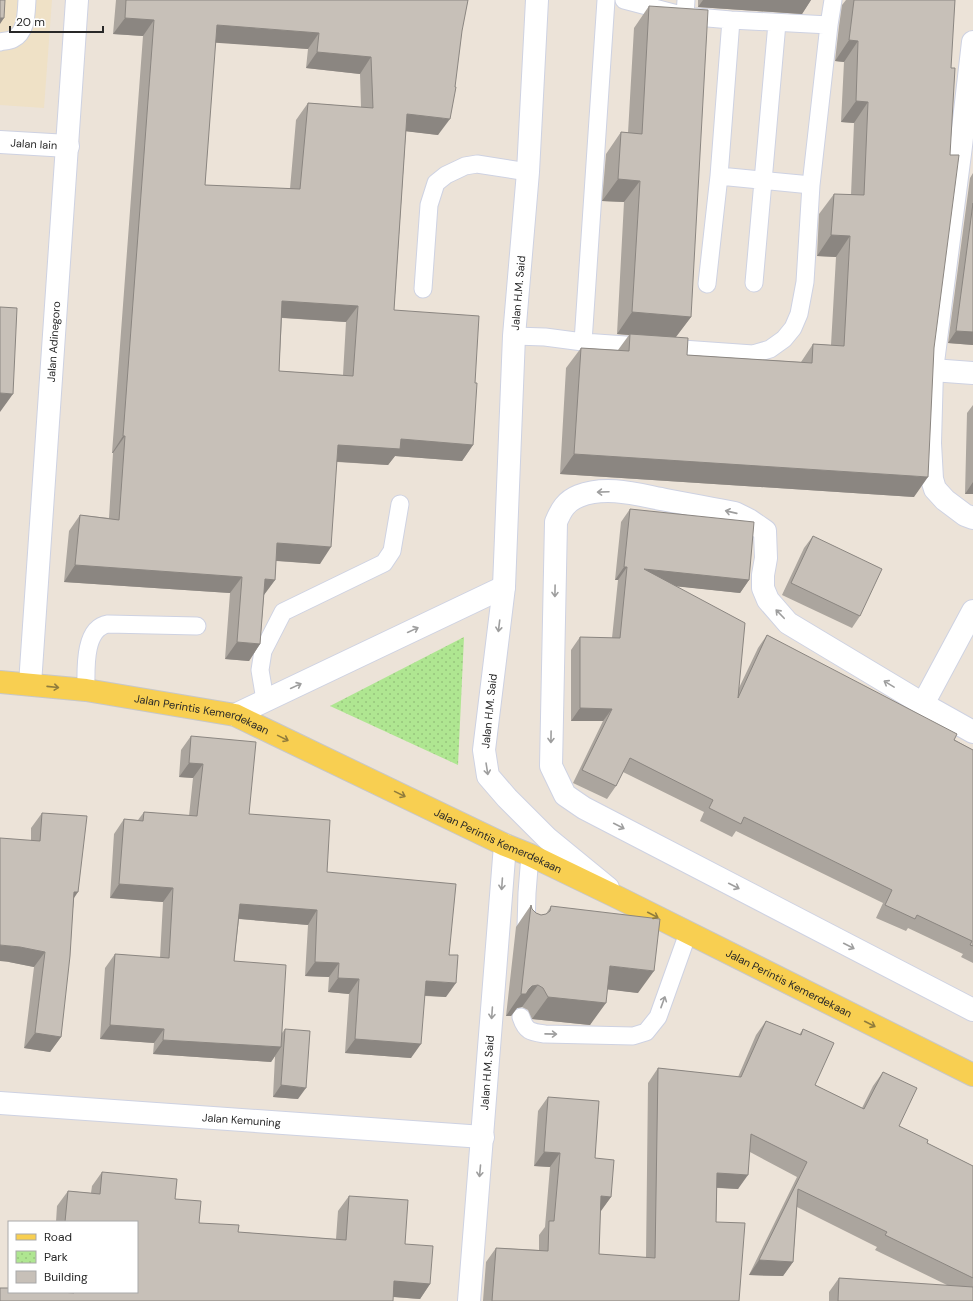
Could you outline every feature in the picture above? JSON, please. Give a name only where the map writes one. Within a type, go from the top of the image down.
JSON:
[{"type":"main road","name":"Jalan Perintis Kemerdekaan","points":[[0,682],[86,690],[235,715],[619,898],[973,1075]]},
{"type":"street","name":"Jalan Adinegoro","points":[[30,684],[77,0]]},
{"type":"street","name":"Jalan H.M. Said","points":[[537,0],[528,172],[514,336],[504,587],[484,750],[488,776],[507,798],[547,838],[619,898]]},
{"type":"street","points":[[973,42],[967,146],[932,370],[930,443],[932,479],[935,489],[944,500],[973,518]]},
{"type":"street","name":"Jalan Iain","points":[[0,142],[68,146]]},
{"type":"street","points":[[932,370],[973,373]]},
{"type":"street","points":[[973,732],[923,704],[788,623],[768,600],[764,588],[763,575],[766,558],[764,531],[749,520],[735,513],[621,492],[600,491],[587,493],[574,499],[561,509],[556,522],[551,766],[565,795],[584,808],[973,1010]]},
{"type":"street","points":[[235,715],[504,587]]},
{"type":"street","points":[[923,704],[973,611]]},
{"type":"street","name":"Jalan H.M. Said","points":[[469,1301],[505,845]]},
{"type":"street","name":"Jalan Kemuning","points":[[0,1103],[482,1137]]},
{"type":"lane","points":[[0,42],[13,39],[20,32],[25,22],[27,0]]},
{"type":"lane","points":[[583,342],[606,0]]},
{"type":"lane","points":[[624,0],[686,8],[731,20],[829,25]]},
{"type":"lane","points":[[514,336],[544,337],[583,342],[753,354],[770,349],[784,339],[792,328],[799,314],[805,282],[811,185],[833,0]]},
{"type":"lane","points":[[707,284],[719,176],[731,20]]},
{"type":"lane","points":[[754,283],[777,23]]},
{"type":"lane","points":[[423,290],[429,205],[436,183],[446,175],[466,166],[477,164],[528,172]]},
{"type":"lane","points":[[719,176],[811,185]]},
{"type":"lane","points":[[265,700],[260,670],[263,651],[283,612],[384,563],[392,551],[400,504]]},
{"type":"lane","points":[[86,690],[87,648],[93,634],[102,625],[197,626]]},
{"type":"lane","points":[[526,927],[530,855]]},
{"type":"lane","points":[[521,1017],[524,1026],[532,1032],[538,1033],[633,1036],[646,1032],[658,1017],[688,933]]},
{"type":"shaded area","points":[[0,0],[52,0],[44,108],[0,105]]},
{"type":"green space","points":[[464,637],[458,765],[330,706]]},
{"type":"building","points":[[0,0],[5,0],[4,18],[0,18]]},
{"type":"building","points":[[126,0],[468,0],[462,31],[456,87],[450,119],[407,114],[394,310],[479,316],[473,445],[401,439],[400,449],[338,445],[331,547],[277,543],[275,580],[265,579],[260,644],[237,642],[242,577],[75,565],[80,515],[119,520],[125,436],[123,436],[154,20],[125,18]],"holes":[[[217,25],[319,33],[317,52],[371,57],[373,108],[308,103],[300,189],[205,185]],[[282,301],[358,306],[353,376],[279,371]]]},
{"type":"building","points":[[854,0],[955,0],[951,68],[955,68],[950,155],[959,155],[934,348],[928,477],[574,454],[581,348],[629,351],[630,334],[688,338],[687,355],[812,363],[813,344],[844,346],[850,236],[831,235],[834,194],[864,195],[868,102],[856,101],[858,41],[849,40]]},
{"type":"building","points":[[649,6],[708,10],[691,317],[632,312],[640,181],[618,179],[621,132],[642,134]]},
{"type":"building","points":[[973,203],[973,332],[956,331]]},
{"type":"building","points":[[0,307],[17,308],[13,394],[0,393]]},
{"type":"building","points":[[630,509],[754,522],[749,580],[644,569],[745,623],[738,698],[767,635],[957,734],[954,740],[973,750],[973,946],[970,945],[972,941],[917,915],[915,919],[885,905],[892,890],[744,817],[741,824],[709,808],[713,800],[630,758],[616,786],[582,770],[612,709],[580,708],[580,637],[620,638],[627,567],[624,567]]},
{"type":"building","points":[[813,536],[882,569],[860,616],[791,583]]},
{"type":"building","points":[[191,736],[256,742],[249,814],[330,820],[327,872],[456,884],[449,955],[458,955],[456,983],[426,981],[421,1044],[355,1039],[359,979],[338,978],[339,963],[315,962],[317,910],[240,904],[234,961],[286,965],[281,1047],[163,1040],[164,1029],[110,1025],[115,954],[169,958],[173,888],[119,884],[124,819],[143,821],[144,812],[197,816],[203,764],[189,763]]},
{"type":"building","points":[[42,813],[87,816],[78,892],[74,892],[70,956],[61,1037],[35,1033],[45,952],[0,945],[0,838],[40,841]]},
{"type":"building","points":[[531,905],[532,909],[536,913],[541,915],[550,911],[551,906],[660,919],[654,971],[610,966],[606,1003],[548,997],[543,988],[538,985],[532,986],[526,994],[521,994]]},
{"type":"building","points":[[766,1021],[801,1035],[803,1029],[834,1043],[815,1085],[864,1109],[883,1072],[917,1088],[899,1126],[928,1140],[927,1143],[973,1166],[973,1278],[885,1235],[887,1232],[798,1189],[793,1262],[759,1260],[807,1162],[751,1134],[748,1175],[717,1173],[716,1222],[745,1223],[739,1301],[492,1301],[496,1248],[548,1251],[549,1221],[554,1221],[560,1153],[544,1152],[548,1097],[599,1101],[595,1158],[614,1160],[611,1197],[601,1196],[599,1254],[655,1258],[658,1068],[741,1077]]},
{"type":"building","points":[[285,1029],[310,1031],[306,1088],[281,1085]]},
{"type":"building","points":[[102,1172],[177,1179],[175,1199],[201,1201],[199,1223],[239,1225],[238,1232],[346,1240],[349,1196],[408,1200],[405,1244],[433,1246],[430,1284],[394,1281],[393,1301],[0,1301],[0,1288],[8,1288],[8,1293],[138,1293],[138,1221],[65,1221],[68,1191],[100,1194]]},
{"type":"building","points":[[839,1278],[973,1287],[973,1301],[838,1301]]}]
